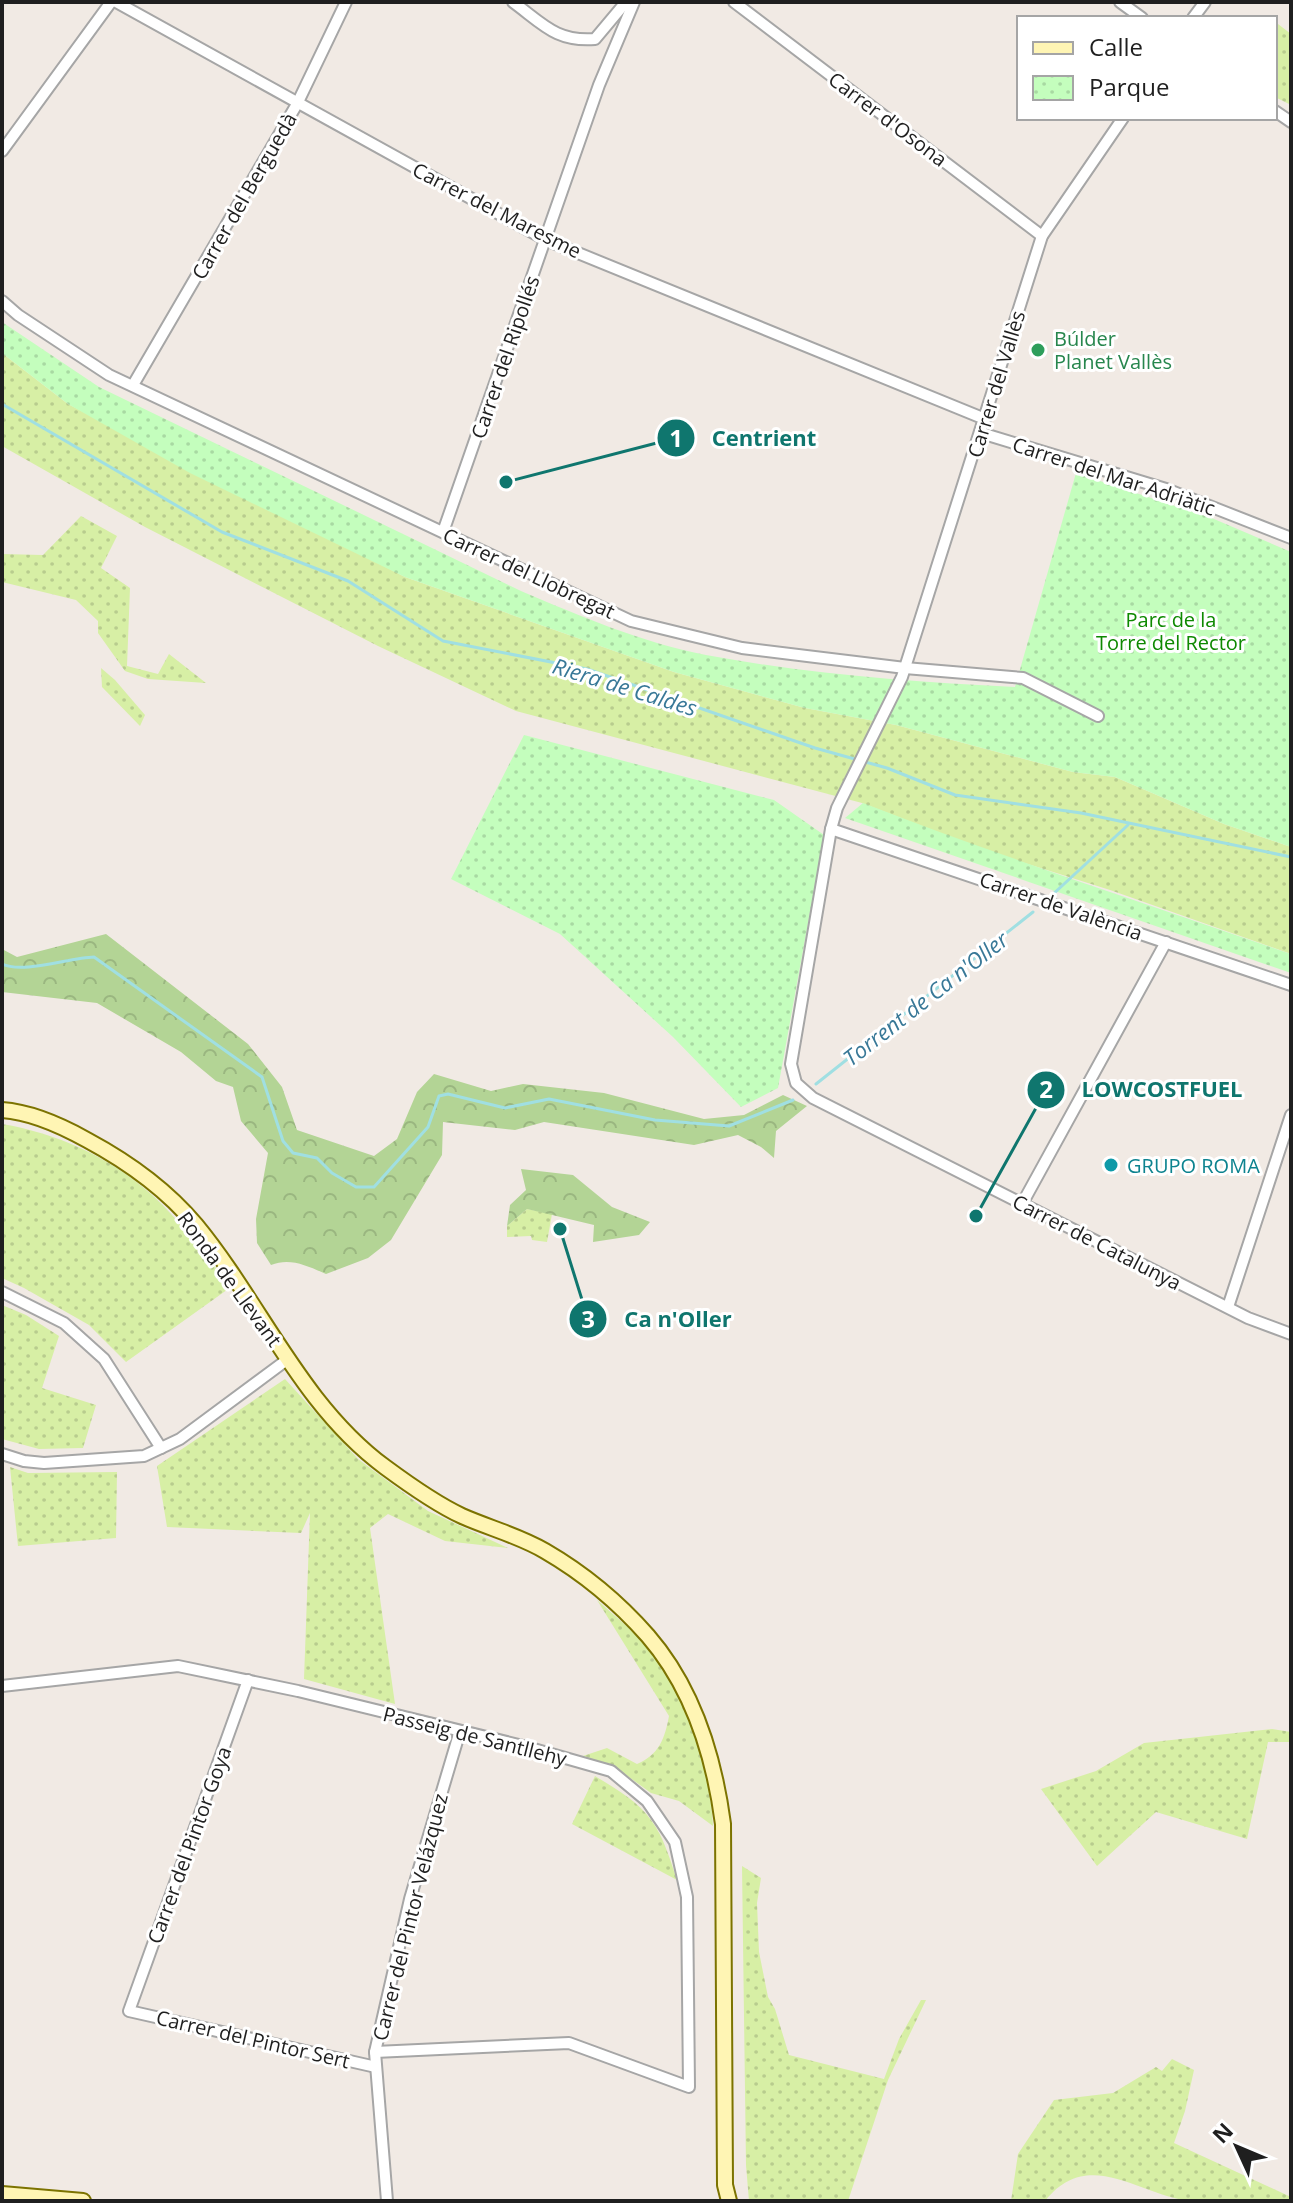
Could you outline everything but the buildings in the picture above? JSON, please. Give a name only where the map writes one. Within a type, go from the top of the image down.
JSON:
[{"type":"main road","name":"Ronda de Llevant","points":[[2,1110],[67,1129],[114,1154],[153,1182],[195,1225],[306,1386],[358,1444],[385,1467],[459,1515],[544,1551],[576,1572],[621,1606],[651,1639],[678,1678],[701,1727],[716,1775],[723,1824],[725,2185],[729,2201]]},
{"type":"main road","points":[[2,2194],[83,2201]]},
{"type":"street","name":"Carrer del Maresme","points":[[114,2],[546,240],[985,419]]},
{"type":"street","points":[[2,151],[114,2]]},
{"type":"street","name":"Carrer del Berguedà","points":[[133,385],[297,104],[346,2]]},
{"type":"street","points":[[513,2],[551,30],[572,40],[595,39],[626,2]]},
{"type":"street","name":"Carrer del Ripollés","points":[[443,532],[599,85],[634,2]]},
{"type":"street","name":"Carrer d'Osona","points":[[734,2],[1042,236]]},
{"type":"street","points":[[1120,2],[1139,16]]},
{"type":"street","name":"Carrer del Vallès","points":[[881,723],[905,668],[1042,236],[1122,120]]},
{"type":"street","name":"Carrer del Llobregat","points":[[2,301],[18,315],[109,375],[631,621],[742,648],[905,668],[1023,678],[1098,716]]},
{"type":"street","name":"Carrer del Mar Adriàtic","points":[[981,433],[1166,489],[1291,538]]},
{"type":"street","name":"Carrer de Catalunya","points":[[881,723],[837,808],[831,829],[791,1064],[796,1083],[813,1098],[1022,1204],[1228,1307],[1291,1334]]},
{"type":"street","name":"Carrer de València","points":[[831,829],[1291,985]]},
{"type":"street","points":[[1022,1204],[1166,942]]},
{"type":"street","points":[[1228,1307],[1291,1115]]},
{"type":"street","points":[[2,1292],[64,1323],[104,1359],[161,1448]]},
{"type":"street","points":[[2,1454],[44,1463],[144,1456],[180,1439],[288,1359]]},
{"type":"street","name":"Passeig de Santllehy","points":[[2,1686],[178,1666],[460,1731],[611,1771],[647,1801],[675,1842],[687,1897],[689,2087],[569,2043],[375,2052]]},
{"type":"street","name":"Carrer del Pintor Goya","points":[[129,2011],[248,1680]]},
{"type":"street","name":"Carrer del Pintor Velázquez","points":[[387,2201],[375,2052],[410,1899],[460,1731]]},
{"type":"street","name":"Carrer del Pintor Sert","points":[[129,2011],[376,2067]]},
{"type":"green space","points":[[1277,26],[1291,34],[1291,105],[1277,98]]},
{"type":"green space","name":"Parc de la Torre del Rector","points":[[2,322],[99,387],[521,591],[635,636],[682,650],[744,662],[860,676],[1015,687],[1076,473],[1214,519],[1291,552],[1291,847],[1224,824],[1115,777],[1073,772],[896,725],[805,708],[674,672],[405,577],[190,473],[68,404],[2,353]]},
{"type":"green space","points":[[2,353],[68,404],[405,577],[674,672],[805,708],[896,725],[1073,772],[1115,777],[1224,824],[1291,847],[1291,954],[1110,890],[980,849],[862,803],[516,711],[378,646],[145,527],[2,446]]},
{"type":"green space","points":[[81,516],[117,536],[101,568],[130,588],[127,666],[158,674],[169,654],[206,683],[148,679],[125,671],[98,633],[98,621],[76,600],[2,582],[2,554],[43,555]]},
{"type":"green space","points":[[101,668],[145,715],[140,726],[102,687]]},
{"type":"green space","points":[[524,735],[774,800],[824,835],[778,1088],[741,1107],[673,1037],[560,934],[451,879]]},
{"type":"green space","points":[[863,803],[1023,862],[1291,954],[1291,973],[845,818]]},
{"type":"green space","points":[[106,934],[248,1044],[282,1087],[297,1130],[374,1156],[397,1139],[417,1092],[434,1074],[491,1091],[523,1084],[604,1093],[704,1119],[744,1115],[783,1095],[807,1106],[776,1131],[774,1158],[738,1135],[694,1145],[544,1122],[515,1130],[443,1122],[442,1155],[391,1240],[368,1258],[326,1274],[292,1262],[271,1265],[257,1243],[256,1219],[268,1153],[241,1121],[233,1087],[216,1081],[181,1052],[97,1003],[2,992],[2,949],[17,957]]},
{"type":"green space","points":[[2,1124],[81,1148],[135,1181],[172,1215],[231,1287],[126,1362],[89,1325],[2,1278]]},
{"type":"green space","points":[[521,1169],[573,1175],[612,1207],[650,1222],[639,1235],[593,1242],[594,1225],[527,1209],[507,1226],[510,1205],[526,1190]]},
{"type":"green space","points":[[527,1209],[552,1214],[547,1242],[532,1240],[531,1236],[507,1237],[507,1226]]},
{"type":"green space","points":[[2,1305],[26,1315],[59,1336],[42,1388],[96,1405],[83,1448],[39,1449],[2,1439]]},
{"type":"green space","points":[[285,1379],[358,1459],[428,1511],[508,1548],[445,1541],[388,1514],[370,1528],[395,1704],[304,1679],[310,1513],[301,1533],[167,1527],[157,1466]]},
{"type":"green space","points":[[10,1467],[28,1473],[117,1472],[116,1538],[18,1546]]},
{"type":"green space","points":[[597,1600],[649,1649],[678,1696],[702,1760],[713,1826],[679,1801],[651,1793],[615,1767],[583,1756],[607,1748],[637,1764],[651,1756],[660,1745],[669,1716]]},
{"type":"green space","points":[[1272,1729],[1291,1732],[1291,1742],[1268,1742],[1247,1839],[1156,1812],[1097,1866],[1041,1789],[1096,1771],[1144,1743]]},
{"type":"green space","points":[[595,1776],[646,1813],[663,1841],[677,1880],[572,1824]]},
{"type":"green space","points":[[742,1866],[761,1878],[757,1903],[759,1952],[768,1997],[775,2009],[789,2055],[884,2079],[899,2039],[921,2000],[926,2000],[888,2080],[848,2201],[749,2201]]},
{"type":"green space","points":[[1172,2059],[1194,2070],[1174,2143],[1291,2197],[1291,2201],[1192,2201],[1097,2175],[1079,2177],[1062,2185],[1045,2201],[1011,2201],[1018,2154],[1054,2100],[1113,2093],[1156,2067],[1162,2071]]},
{"type":"waterway","name":"Riera de Caldes","points":[[2,404],[222,532],[348,581],[443,641],[587,669],[815,748],[887,768],[955,795],[1081,813],[1291,857]]},
{"type":"waterway","name":"Torrent de Ca n'Oller","points":[[1051,896],[1128,825]]},
{"type":"waterway","name":"Torrent de Ca n'Oller","points":[[816,1084],[1033,912]]},
{"type":"waterway","name":"Torrent de Ca n'Oller","points":[[2,964],[22,967],[94,957],[262,1077],[283,1141],[293,1153],[317,1158],[332,1173],[356,1187],[374,1187],[428,1127],[439,1096],[448,1094],[505,1108],[549,1099],[655,1120],[729,1126],[793,1100]]},
{"type":"place","name":"Búlder Planet Vallès","points":[[1038,350]]},
{"type":"place","name":"Centrient","points":[[506,482]]},
{"type":"place","name":"GRUPO ROMA","points":[[1111,1165]]},
{"type":"place","name":"LOWCOSTFUEL","points":[[976,1216]]},
{"type":"place","name":"Ca n'Oller","points":[[560,1229]]}]
